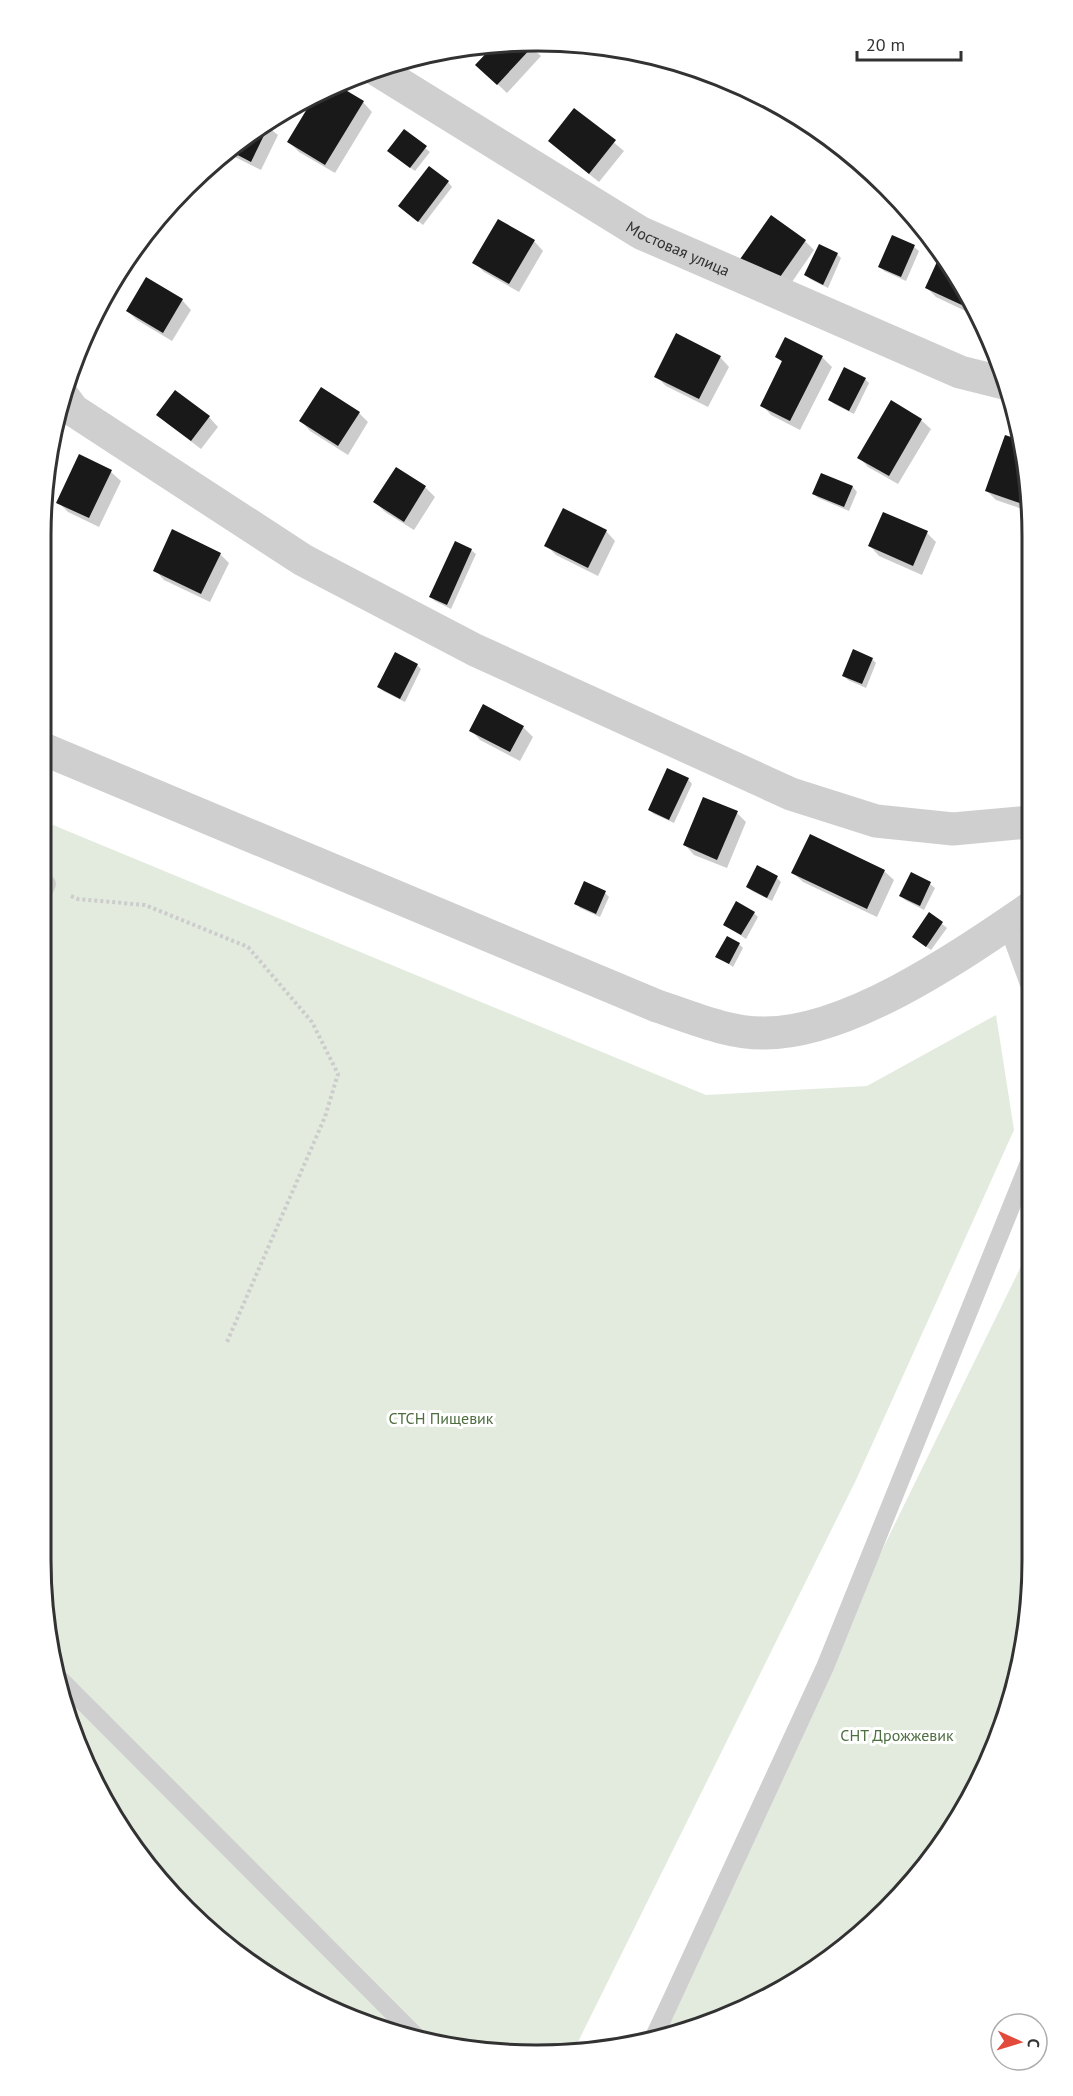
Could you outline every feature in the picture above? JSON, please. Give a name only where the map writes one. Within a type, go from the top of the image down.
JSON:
[{"type":"street","name":"Мостовая улица","points":[[386,75],[641,233],[960,372],[996,381]]},
{"type":"street","points":[[70,405],[73,410],[303,561],[475,650],[791,794],[876,821],[953,830],[1022,823]]},
{"type":"street","points":[[51,752],[657,1006],[726,1029],[762,1034],[803,1030],[850,1015],[922,977],[1018,917]]},
{"type":"lane","points":[[1018,917],[1022,940]]},
{"type":"lane","points":[[658,2029],[825,1667],[1022,1180]]},
{"type":"lane","points":[[69,1688],[407,2027]]},
{"type":"path","points":[[51,892],[78,899],[146,906],[248,946],[312,1022],[338,1074],[325,1117],[227,1342]]},
{"type":"green space","name":"СТСН Пищевик","points":[[51,824],[706,1095],[867,1086],[996,1015],[1014,1130],[856,1480],[577,2043],[536,2045],[473,2041],[442,2036],[380,2019],[322,1995],[294,1980],[241,1945],[216,1925],[171,1880],[151,1855],[116,1802],[101,1774],[77,1716],[60,1654],[55,1623],[51,1559]]},
{"type":"green space","name":"СНТ Дрожжевик","points":[[1022,1264],[1022,1559],[1018,1623],[1013,1654],[996,1716],[972,1774],[940,1829],[902,1880],[857,1925],[832,1945],[779,1980],[751,1995],[693,2019],[646,2032]]},
{"type":"building","points":[[528,51],[497,85],[475,65],[486,54]]},
{"type":"building","points":[[346,90],[364,101],[325,165],[287,142],[307,109],[322,101]]},
{"type":"building","points":[[574,108],[616,140],[589,174],[548,141]]},
{"type":"building","points":[[404,129],[427,146],[410,168],[387,151]]},
{"type":"building","points":[[264,135],[251,162],[237,154]]},
{"type":"building","points":[[429,166],[449,181],[418,222],[398,206]]},
{"type":"building","points":[[771,215],[806,240],[773,287],[738,262]]},
{"type":"building","points":[[498,219],[535,240],[509,284],[472,263]]},
{"type":"building","points":[[892,235],[915,245],[901,277],[878,267]]},
{"type":"building","points":[[819,244],[838,253],[823,285],[804,275]]},
{"type":"building","points":[[937,262],[963,306],[925,288]]},
{"type":"building","points":[[146,277],[183,299],[163,333],[126,311]]},
{"type":"building","points":[[676,333],[721,356],[699,399],[654,377]]},
{"type":"building","points":[[785,337],[823,356],[790,421],[760,406],[782,361],[775,357]]},
{"type":"building","points":[[844,367],[866,378],[849,411],[828,400]]},
{"type":"building","points":[[321,387],[360,412],[338,446],[299,421]]},
{"type":"building","points":[[175,390],[210,416],[191,441],[156,415]]},
{"type":"building","points":[[891,400],[922,419],[889,476],[857,458]]},
{"type":"building","points":[[1005,435],[1012,437],[1021,504],[985,491]]},
{"type":"building","points":[[79,454],[112,470],[89,518],[56,503]]},
{"type":"building","points":[[396,467],[426,486],[404,522],[373,502]]},
{"type":"building","points":[[821,473],[853,486],[844,507],[812,494]]},
{"type":"building","points":[[563,508],[607,530],[588,568],[544,546]]},
{"type":"building","points":[[883,512],[928,531],[913,566],[868,546]]},
{"type":"building","points":[[172,529],[221,553],[201,594],[153,571]]},
{"type":"building","points":[[455,541],[472,549],[447,605],[429,597]]},
{"type":"building","points":[[853,649],[873,658],[862,684],[842,676]]},
{"type":"building","points":[[395,652],[418,664],[400,699],[377,687]]},
{"type":"building","points":[[483,704],[524,726],[510,752],[469,731]]},
{"type":"building","points":[[667,768],[689,778],[669,820],[648,810]]},
{"type":"building","points":[[703,797],[738,811],[717,860],[683,845]]},
{"type":"building","points":[[810,834],[885,870],[867,909],[791,873]]},
{"type":"building","points":[[757,865],[778,876],[767,898],[746,887]]},
{"type":"building","points":[[911,872],[931,882],[920,906],[899,896]]},
{"type":"building","points":[[584,881],[606,891],[596,914],[574,904]]},
{"type":"building","points":[[736,901],[755,912],[741,935],[723,925]]},
{"type":"building","points":[[929,912],[943,922],[926,947],[912,937]]},
{"type":"building","points":[[727,936],[740,943],[729,964],[715,957]]}]
